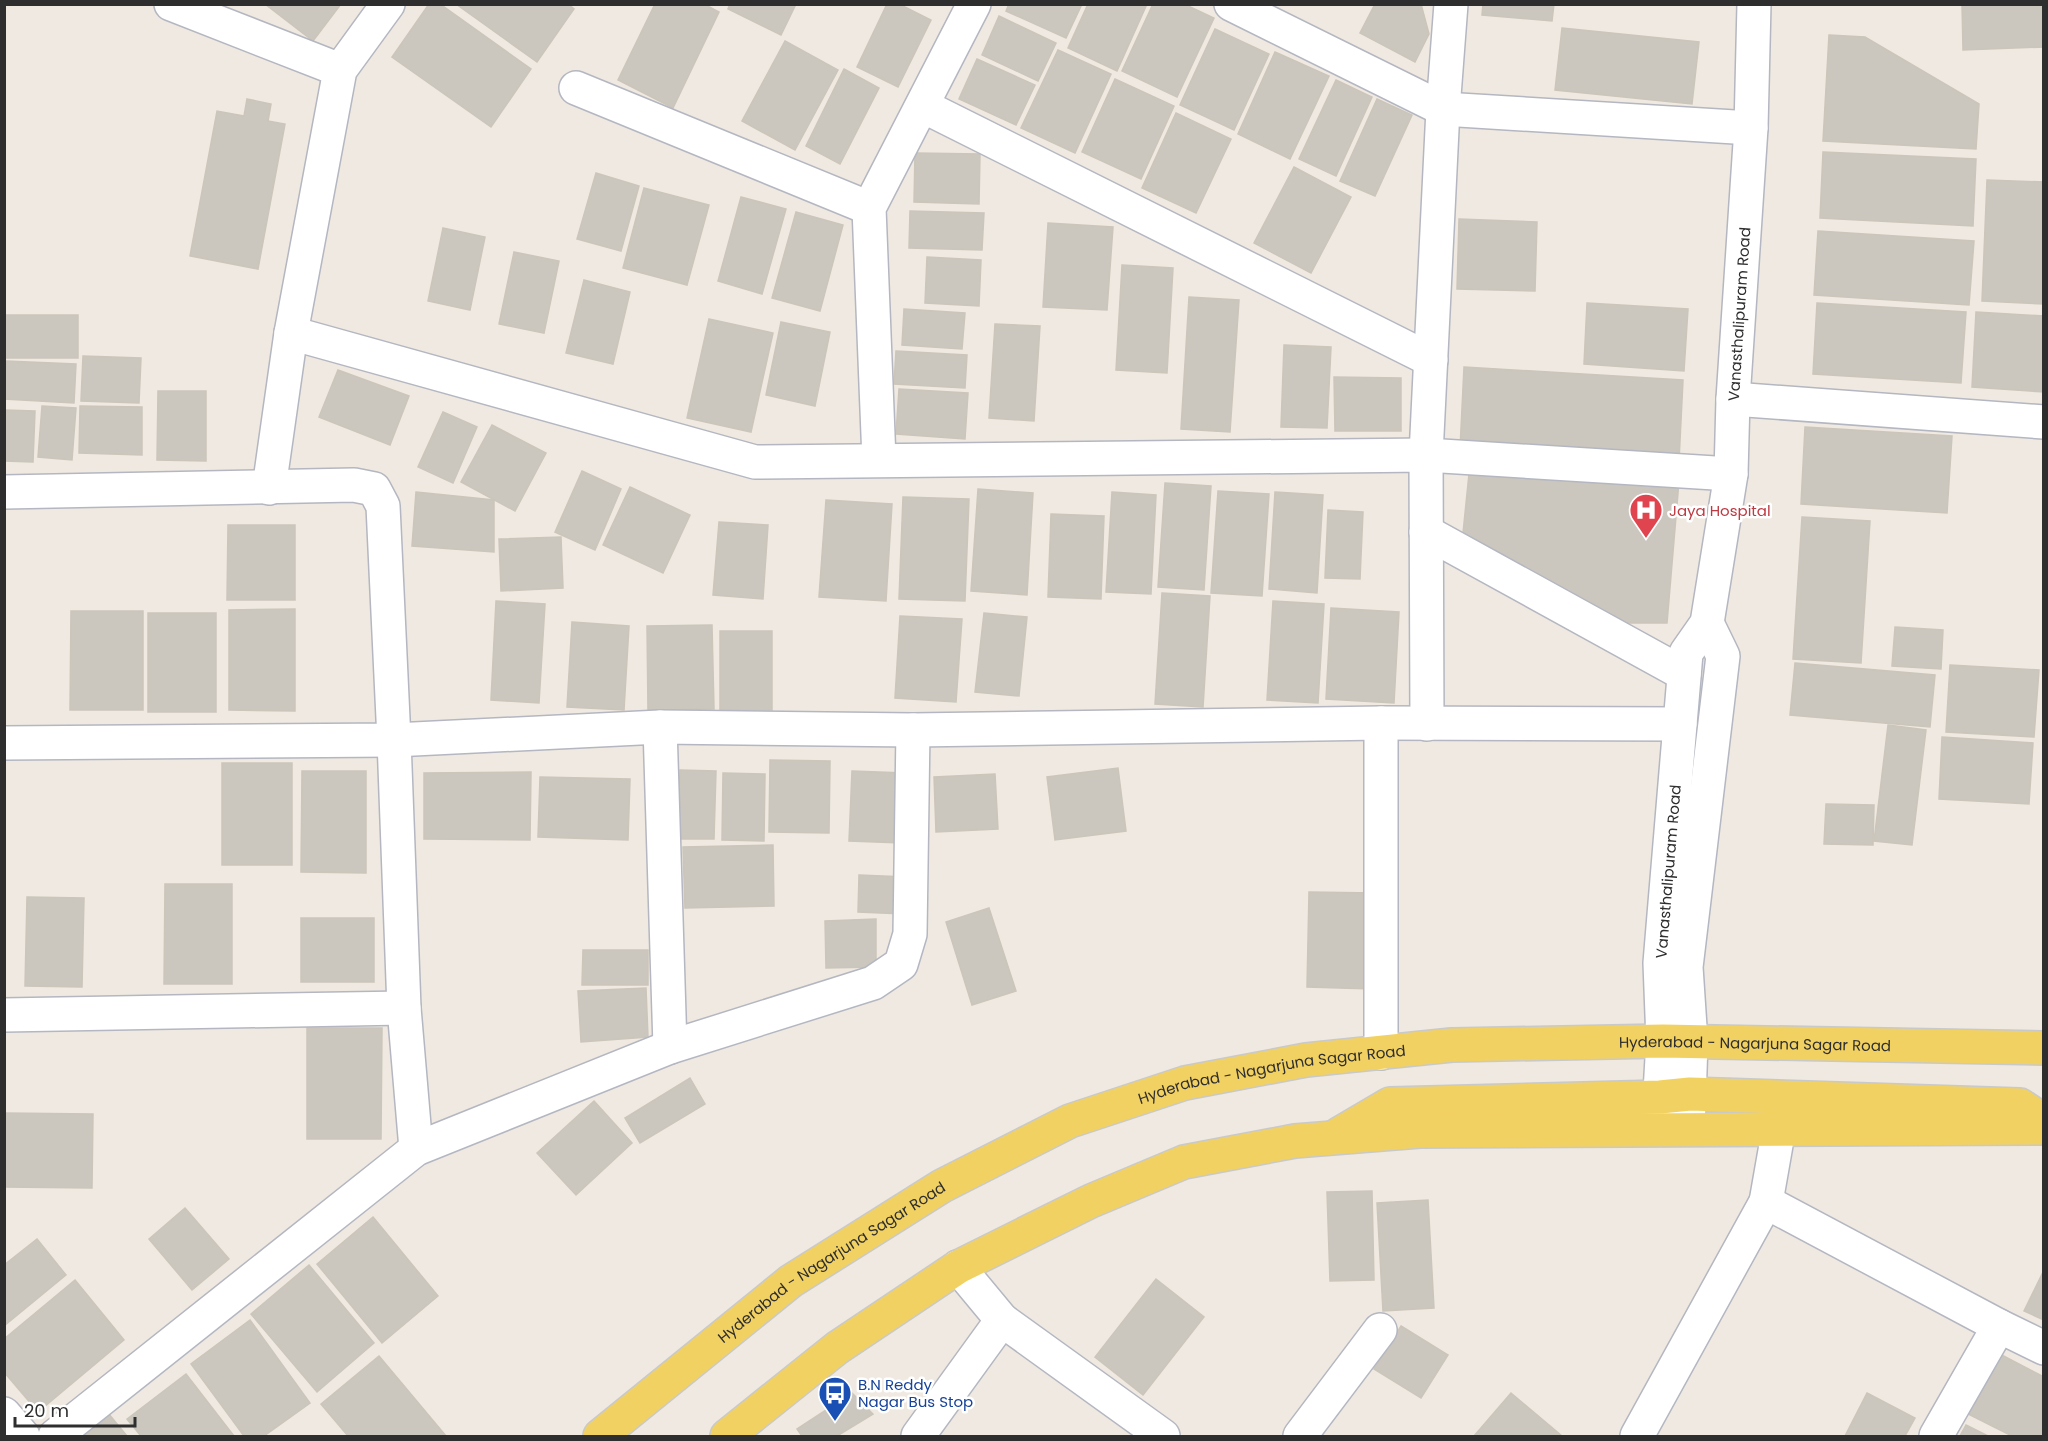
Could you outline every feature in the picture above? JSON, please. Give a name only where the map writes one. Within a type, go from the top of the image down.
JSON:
[{"type":"main road","name":"Hyderabad - Nagarjuna Sagar Road","points":[[600,1437],[791,1281],[942,1186],[1070,1120],[1185,1083],[1306,1060],[1452,1045],[1677,1041],[2043,1048]]},
{"type":"main road","points":[[1332,1138],[1390,1104],[1675,1095],[2020,1105],[2043,1121]]},
{"type":"main road","points":[[727,1437],[837,1348],[958,1267],[1091,1201],[1184,1162],[1295,1141],[1420,1131],[2043,1128]]},
{"type":"street","points":[[171,4],[340,70]]},
{"type":"street","points":[[269,488],[291,333],[340,70],[388,4]]},
{"type":"street","points":[[879,460],[869,208],[974,4]]},
{"type":"street","points":[[1231,4],[1443,109],[1751,128]]},
{"type":"street","points":[[1427,724],[1426,455],[1443,109],[1451,4]]},
{"type":"street","name":"Vanasthalipuram Road","points":[[1677,1041],[1660,963],[1686,653],[1707,622],[1731,474],[1733,399],[1751,128],[1754,4]]},
{"type":"street","points":[[576,88],[869,208]]},
{"type":"street","points":[[923,106],[1431,360]]},
{"type":"street","points":[[291,333],[755,462],[1426,455],[1731,474]]},
{"type":"street","points":[[1733,399],[2043,422]]},
{"type":"street","points":[[4,492],[354,485],[374,489],[383,506],[404,1008],[416,1149]]},
{"type":"street","points":[[1426,532],[1684,674]]},
{"type":"street","name":"Vanasthalipuram Road","points":[[1673,1129],[1677,1041],[1723,656],[1707,622]]},
{"type":"street","points":[[4,742],[394,740],[660,727],[913,730],[1381,723],[1680,724]]},
{"type":"street","points":[[1381,723],[1381,1053]]},
{"type":"street","points":[[660,727],[670,1047]]},
{"type":"street","points":[[55,1437],[416,1149],[670,1047],[873,983],[901,964],[910,934],[913,730]]},
{"type":"street","points":[[4,1015],[404,1008]]},
{"type":"street","points":[[1636,1437],[1766,1202],[1779,1128]]},
{"type":"street","points":[[1766,1202],[2043,1348]]},
{"type":"street","points":[[958,1267],[1002,1320],[1163,1437]]},
{"type":"street","points":[[918,1437],[1002,1320]]},
{"type":"street","points":[[1936,1437],[1999,1326]]},
{"type":"street","points":[[1300,1437],[1380,1330]]},
{"type":"street","points":[[4,1414],[23,1437]]},
{"type":"building","points":[[265,4],[341,4],[313,41]]},
{"type":"building","points":[[429,4],[440,4],[531,69],[491,127],[392,57]]},
{"type":"building","points":[[456,4],[568,4],[574,9],[537,62]]},
{"type":"building","points":[[655,4],[704,4],[719,12],[673,108],[618,80]]},
{"type":"building","points":[[730,4],[796,4],[781,35],[728,9]]},
{"type":"building","points":[[887,4],[899,4],[931,20],[898,87],[857,67]]},
{"type":"building","points":[[1009,4],[1082,4],[1066,38],[1006,11]]},
{"type":"building","points":[[1088,4],[1147,4],[1117,71],[1068,48]]},
{"type":"building","points":[[1153,4],[1184,4],[1214,18],[1177,97],[1122,71]]},
{"type":"building","points":[[1375,4],[1421,4],[1429,34],[1415,62],[1360,33]]},
{"type":"building","points":[[1483,4],[1554,4],[1552,21],[1482,15]]},
{"type":"building","points":[[1962,4],[2044,4],[2044,47],[1963,50]]},
{"type":"building","points":[[999,16],[1056,43],[1038,81],[982,55]]},
{"type":"building","points":[[1562,28],[1699,42],[1692,104],[1555,90]]},
{"type":"building","points":[[1215,29],[1269,54],[1234,130],[1180,105]]},
{"type":"building","points":[[1829,35],[1865,37],[1979,104],[1976,149],[1823,141]]},
{"type":"building","points":[[785,41],[838,70],[795,150],[742,121]]},
{"type":"building","points":[[1058,50],[1111,74],[1075,153],[1021,128]]},
{"type":"building","points":[[1275,52],[1329,76],[1290,159],[1238,134]]},
{"type":"building","points":[[977,59],[1035,85],[1016,125],[959,99]]},
{"type":"building","points":[[844,69],[879,88],[840,164],[806,146]]},
{"type":"building","points":[[1115,79],[1174,106],[1141,179],[1082,152]]},
{"type":"building","points":[[1336,80],[1372,97],[1336,176],[1299,159]]},
{"type":"building","points":[[247,99],[271,104],[268,121],[285,124],[258,269],[190,256],[217,111],[244,116]]},
{"type":"building","points":[[1377,99],[1412,115],[1375,196],[1340,181]]},
{"type":"building","points":[[1176,113],[1231,139],[1196,213],[1142,188]]},
{"type":"building","points":[[1823,152],[1976,159],[1973,226],[1820,218]]},
{"type":"building","points":[[915,153],[980,154],[979,204],[914,202]]},
{"type":"building","points":[[1294,167],[1351,197],[1311,273],[1254,243]]},
{"type":"building","points":[[596,173],[639,186],[621,251],[577,239]]},
{"type":"building","points":[[1987,180],[2044,182],[2044,304],[1982,301]]},
{"type":"building","points":[[644,188],[709,205],[687,285],[623,268]]},
{"type":"building","points":[[741,197],[786,209],[762,294],[718,281]]},
{"type":"building","points":[[910,211],[984,213],[982,250],[909,248]]},
{"type":"building","points":[[796,212],[843,225],[820,311],[772,298]]},
{"type":"building","points":[[1459,219],[1537,222],[1535,291],[1457,289]]},
{"type":"building","points":[[1048,223],[1113,227],[1107,310],[1043,307]]},
{"type":"building","points":[[443,228],[485,237],[470,310],[428,301]]},
{"type":"building","points":[[1818,231],[1974,241],[1969,305],[1814,295]]},
{"type":"building","points":[[514,252],[559,261],[544,333],[499,324]]},
{"type":"building","points":[[927,257],[981,260],[979,306],[925,303]]},
{"type":"building","points":[[1122,265],[1173,268],[1167,373],[1116,370]]},
{"type":"building","points":[[584,280],[630,292],[613,364],[566,353]]},
{"type":"building","points":[[1189,297],[1239,300],[1230,432],[1181,429]]},
{"type":"building","points":[[1587,303],[1688,309],[1684,371],[1584,364]]},
{"type":"building","points":[[1817,303],[1966,312],[1961,383],[1813,374]]},
{"type":"building","points":[[904,309],[965,313],[962,349],[902,345]]},
{"type":"building","points":[[1976,312],[2044,316],[2044,392],[1972,387]]},
{"type":"building","points":[[4,315],[78,315],[78,358],[4,358]]},
{"type":"building","points":[[709,319],[773,333],[751,432],[687,418]]},
{"type":"building","points":[[781,322],[830,332],[815,406],[766,395]]},
{"type":"building","points":[[995,324],[1040,326],[1034,421],[989,418]]},
{"type":"building","points":[[1284,345],[1331,347],[1327,428],[1281,427]]},
{"type":"building","points":[[896,351],[967,355],[965,388],[894,384]]},
{"type":"building","points":[[83,356],[141,358],[139,403],[81,401]]},
{"type":"building","points":[[6,361],[76,364],[74,403],[4,399]]},
{"type":"building","points":[[1464,367],[1683,380],[1679,461],[1460,449]]},
{"type":"building","points":[[338,370],[409,396],[390,445],[319,417]]},
{"type":"building","points":[[1334,377],[1401,378],[1401,431],[1335,431]]},
{"type":"building","points":[[899,389],[968,393],[965,439],[896,434]]},
{"type":"building","points":[[158,391],[206,391],[206,461],[157,460]]},
{"type":"building","points":[[42,406],[76,408],[72,460],[38,457]]},
{"type":"building","points":[[80,406],[142,407],[142,455],[79,453]]},
{"type":"building","points":[[4,410],[35,411],[33,462],[4,461]]},
{"type":"building","points":[[443,412],[477,427],[453,483],[418,467]]},
{"type":"building","points":[[492,425],[546,453],[515,511],[461,482]]},
{"type":"building","points":[[1805,427],[1952,436],[1947,513],[1801,504]]},
{"type":"building","points":[[1470,464],[1679,481],[1667,623],[1615,623],[1463,533]]},
{"type":"building","points":[[582,471],[621,489],[595,550],[555,532]]},
{"type":"building","points":[[1165,483],[1211,486],[1204,590],[1158,587]]},
{"type":"building","points":[[630,487],[690,515],[663,573],[603,545]]},
{"type":"building","points":[[978,489],[1033,493],[1027,595],[971,591]]},
{"type":"building","points":[[1218,491],[1269,494],[1262,596],[1211,593]]},
{"type":"building","points":[[416,492],[494,500],[494,552],[412,546]]},
{"type":"building","points":[[1112,492],[1156,495],[1151,594],[1106,592]]},
{"type":"building","points":[[1275,492],[1323,495],[1317,593],[1269,589]]},
{"type":"building","points":[[903,497],[969,499],[965,601],[899,599]]},
{"type":"building","points":[[826,500],[892,504],[886,601],[819,597]]},
{"type":"building","points":[[1328,510],[1363,512],[1360,579],[1325,578]]},
{"type":"building","points":[[1051,514],[1104,516],[1101,599],[1048,597]]},
{"type":"building","points":[[1802,517],[1870,521],[1861,663],[1793,659]]},
{"type":"building","points":[[719,522],[768,525],[763,599],[713,595]]},
{"type":"building","points":[[228,525],[295,525],[295,600],[227,600]]},
{"type":"building","points":[[561,537],[563,588],[501,591],[499,539]]},
{"type":"building","points":[[1162,593],[1210,596],[1203,707],[1155,704]]},
{"type":"building","points":[[496,601],[545,604],[539,703],[491,700]]},
{"type":"building","points":[[1273,601],[1324,604],[1318,703],[1267,700]]},
{"type":"building","points":[[1331,608],[1399,612],[1394,703],[1326,699]]},
{"type":"building","points":[[295,609],[295,711],[229,710],[229,610]]},
{"type":"building","points":[[71,611],[143,611],[143,710],[70,710]]},
{"type":"building","points":[[148,613],[216,613],[216,712],[148,712]]},
{"type":"building","points":[[984,613],[1027,617],[1019,696],[975,692]]},
{"type":"building","points":[[900,616],[962,619],[956,702],[895,698]]},
{"type":"building","points":[[572,622],[629,626],[624,710],[567,707]]},
{"type":"building","points":[[712,625],[714,709],[648,710],[647,626]]},
{"type":"building","points":[[1895,627],[1943,630],[1941,669],[1892,666]]},
{"type":"building","points":[[720,631],[772,631],[772,710],[720,710]]},
{"type":"building","points":[[1795,663],[1935,675],[1930,727],[1790,715]]},
{"type":"building","points":[[1950,665],[2039,670],[2034,737],[1946,732]]},
{"type":"building","points":[[1888,725],[1926,730],[1912,845],[1874,841]]},
{"type":"building","points":[[1942,737],[2033,743],[2029,804],[1939,799]]},
{"type":"building","points":[[770,760],[830,761],[829,833],[769,832]]},
{"type":"building","points":[[222,763],[292,763],[292,865],[222,865]]},
{"type":"building","points":[[1118,768],[1126,831],[1055,840],[1047,777]]},
{"type":"building","points":[[680,770],[716,771],[714,839],[678,839]]},
{"type":"building","points":[[302,771],[366,771],[366,873],[301,872]]},
{"type":"building","points":[[852,771],[905,773],[902,843],[849,841]]},
{"type":"building","points":[[531,772],[530,840],[424,839],[424,773]]},
{"type":"building","points":[[723,773],[765,774],[764,841],[722,840]]},
{"type":"building","points":[[995,774],[998,829],[936,832],[934,777]]},
{"type":"building","points":[[540,777],[630,779],[628,840],[538,837]]},
{"type":"building","points":[[1826,804],[1874,805],[1873,845],[1824,844]]},
{"type":"building","points":[[773,845],[774,906],[685,908],[683,847]]},
{"type":"building","points":[[859,875],[906,877],[904,914],[858,912]]},
{"type":"building","points":[[165,884],[232,884],[232,984],[164,984]]},
{"type":"building","points":[[1309,892],[1375,893],[1372,989],[1307,987]]},
{"type":"building","points":[[27,897],[84,898],[82,987],[25,986]]},
{"type":"building","points":[[989,908],[1016,991],[972,1005],[946,922]]},
{"type":"building","points":[[301,918],[374,918],[374,982],[301,982]]},
{"type":"building","points":[[876,919],[876,967],[826,968],[825,921]]},
{"type":"building","points":[[583,950],[648,950],[648,985],[582,985]]},
{"type":"building","points":[[646,988],[648,1037],[581,1042],[578,991]]},
{"type":"building","points":[[307,1028],[382,1028],[381,1139],[307,1139]]},
{"type":"building","points":[[690,1078],[705,1104],[640,1143],[625,1118]]},
{"type":"building","points":[[594,1101],[632,1143],[576,1195],[537,1153]]},
{"type":"building","points":[[4,1113],[93,1114],[92,1188],[4,1187]]},
{"type":"building","points":[[1372,1191],[1374,1280],[1330,1281],[1327,1192]]},
{"type":"building","points":[[1428,1200],[1434,1308],[1383,1311],[1377,1203]]},
{"type":"building","points":[[185,1208],[229,1259],[192,1290],[149,1239]]},
{"type":"building","points":[[373,1217],[438,1296],[382,1343],[317,1264]]},
{"type":"building","points":[[37,1239],[66,1275],[4,1326],[4,1265]]},
{"type":"building","points":[[309,1265],[374,1343],[317,1392],[251,1314]]},
{"type":"building","points":[[2044,1270],[2044,1320],[2024,1311]]},
{"type":"building","points":[[1156,1279],[1204,1317],[1143,1395],[1095,1357]]},
{"type":"building","points":[[75,1280],[124,1340],[38,1412],[4,1372],[4,1339]]},
{"type":"building","points":[[250,1320],[310,1403],[264,1436],[244,1436],[191,1364]]},
{"type":"building","points":[[1401,1326],[1448,1355],[1421,1398],[1374,1369]]},
{"type":"building","points":[[1994,1351],[2044,1377],[2044,1436],[2012,1436],[1964,1412]]},
{"type":"building","points":[[379,1356],[446,1436],[348,1436],[321,1404]]},
{"type":"building","points":[[186,1374],[234,1436],[141,1436],[127,1419]]},
{"type":"building","name":"B.N Reddy Nagar Bus Stop","points":[[852,1393],[873,1414],[837,1436],[802,1436],[797,1429]]},
{"type":"building","points":[[1511,1393],[1562,1436],[1474,1436]]},
{"type":"building","points":[[1867,1393],[1915,1418],[1905,1436],[1845,1436]]},
{"type":"building","points":[[108,1413],[127,1436],[80,1436]]},
{"type":"building","points":[[1966,1425],[1988,1436],[1960,1436]]},
{"type":"place","name":"Jaya Hospital","points":[[1646,539]]},
{"type":"place","name":"B.N Reddy Nagar Bus Stop","points":[[835,1422]]}]
